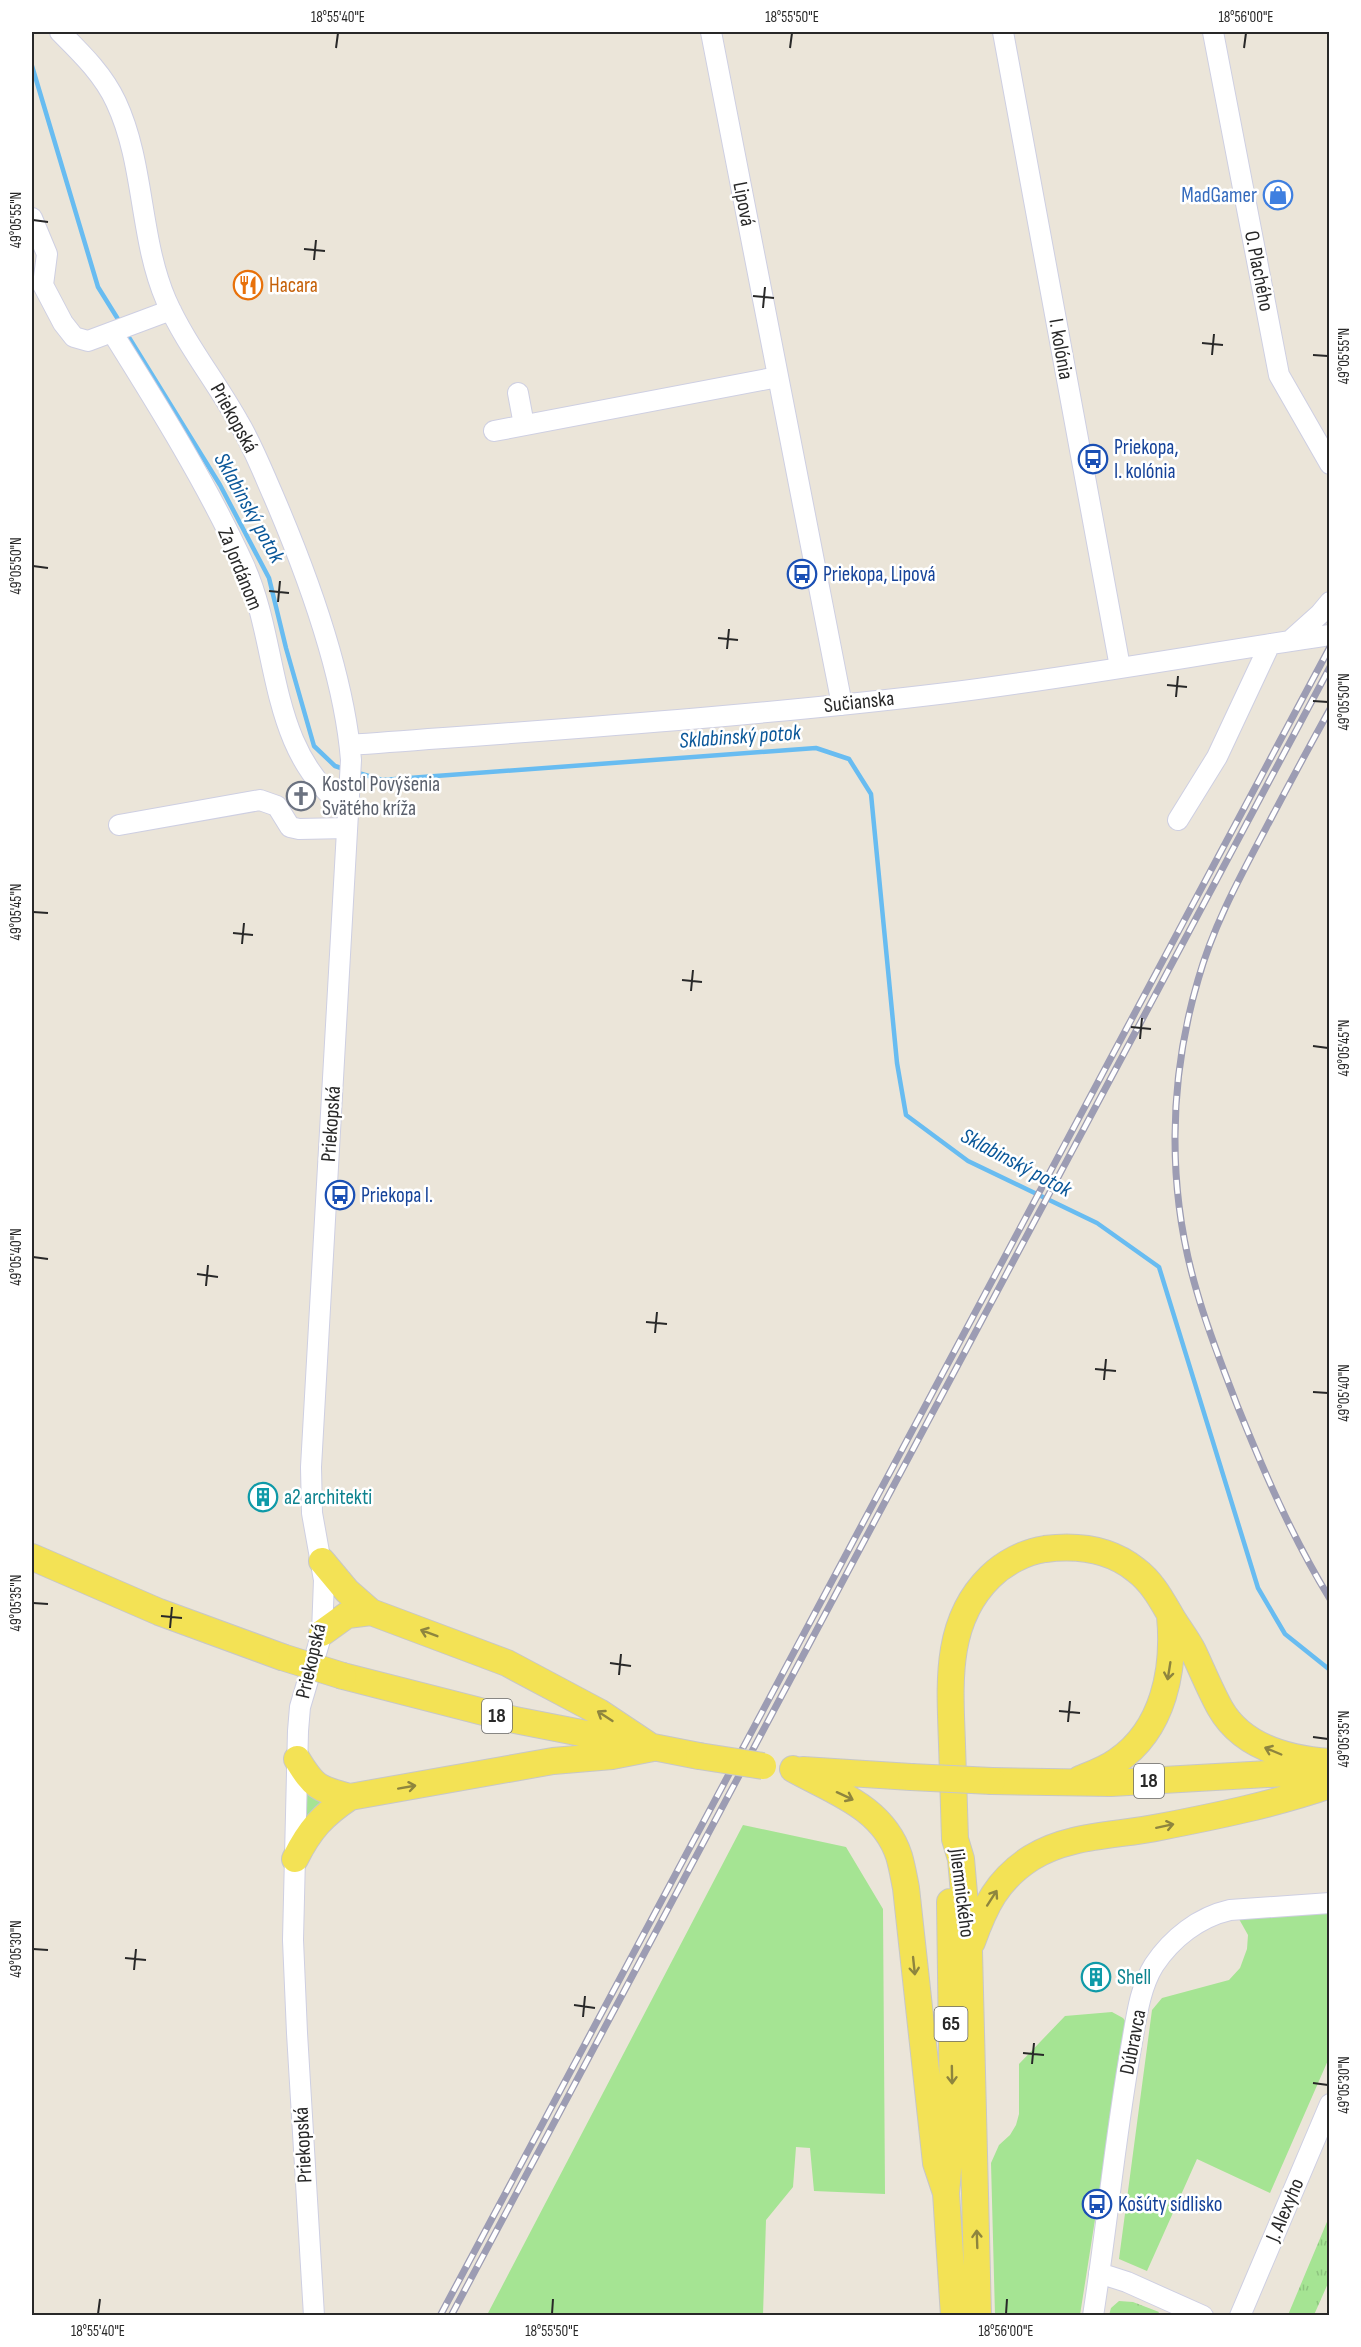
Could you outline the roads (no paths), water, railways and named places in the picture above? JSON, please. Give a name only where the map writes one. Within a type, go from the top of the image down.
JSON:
[{"type":"main road","points":[[955,1839],[950,1685],[958,1627],[982,1584],[999,1568],[1038,1550],[1082,1547],[1103,1552],[1136,1570],[1156,1590],[1192,1649],[1221,1710],[1245,1737],[1283,1755],[1329,1762]]},
{"type":"main road","name":"18","points":[[32,1557],[159,1612],[282,1657],[343,1676],[460,1707],[699,1756],[793,1769],[911,1777],[1073,1783],[1140,1782],[1329,1770]]},
{"type":"main road","points":[[322,1561],[347,1591],[371,1612],[507,1663],[599,1712],[653,1748]]},
{"type":"main road","points":[[322,1633],[347,1615],[371,1612]]},
{"type":"main road","points":[[1073,1783],[1116,1762],[1135,1746],[1145,1733],[1161,1702],[1169,1676],[1172,1645],[1169,1613]]},
{"type":"main road","points":[[297,1759],[310,1782],[327,1791],[350,1797],[553,1761],[612,1756],[653,1748]]},
{"type":"main road","points":[[793,1769],[859,1803],[877,1817],[899,1855],[906,1888],[936,2163],[946,2193]]},
{"type":"main road","points":[[969,1951],[985,1908],[997,1889],[1020,1866],[1051,1848],[1097,1837],[1158,1828],[1233,1812],[1329,1785]]},
{"type":"main road","points":[[295,1858],[317,1822],[350,1797]]},
{"type":"main road","name":"Jilemnického","points":[[955,1839],[961,1858],[969,1951],[978,2316]]},
{"type":"main road","name":"Jilemnického","points":[[954,2316],[946,2193],[953,2115],[950,1859],[955,1839]]},
{"type":"street","name":"Priekopská","points":[[60,32],[99,75],[116,101],[133,154],[152,260],[182,332],[239,423],[291,537],[324,636],[343,710],[350,752],[311,1467],[312,1513],[324,1580],[322,1633],[300,1707],[297,1759],[293,1940],[314,2316]]},
{"type":"street","name":"Lipová","points":[[711,32],[842,705]]},
{"type":"street","name":"I. kolónia","points":[[1003,32],[1120,667]]},
{"type":"street","name":"O. Plachého","points":[[1213,32],[1279,375],[1329,464]]},
{"type":"street","points":[[32,218],[46,254],[38,286],[74,337],[88,341],[171,310]]},
{"type":"street","name":"Za Jordánom","points":[[112,332],[173,433],[213,504],[244,566],[255,593],[287,727],[302,759],[335,801],[348,810]]},
{"type":"street","points":[[494,430],[778,377]]},
{"type":"street","points":[[518,393],[524,425]]},
{"type":"street","points":[[1291,640],[1320,614],[1329,602]]},
{"type":"street","name":"Sučianska","points":[[350,752],[949,693],[1329,634]]},
{"type":"street","points":[[1178,820],[1217,757],[1270,644]]},
{"type":"street","points":[[119,825],[260,800],[277,806],[290,827],[298,829],[348,810]]},
{"type":"street","name":"Dúbravca","points":[[1093,2316],[1128,2069],[1142,1996],[1154,1966],[1177,1939],[1199,1922],[1216,1913],[1329,1903]]},
{"type":"street","name":"J. Alexyho","points":[[1240,2316],[1329,2104]]},
{"type":"street","points":[[1099,2273],[1127,2282],[1203,2316]]},
{"type":"waterway","name":"Sklabinský potok","points":[[32,66],[98,287],[121,324]]},
{"type":"waterway","name":"Sklabinský potok","points":[[125,331],[220,485],[269,578],[314,746],[335,766],[344,769]]},
{"type":"waterway","name":"Sklabinský potok","points":[[355,772],[382,780],[816,748],[849,759],[871,794],[897,1063],[906,1115],[968,1161],[1097,1223],[1159,1267],[1258,1588],[1285,1634],[1330,1670]]},
{"type":"railway","points":[[440,2316],[1330,647]]},
{"type":"railway","points":[[451,2316],[1330,667]]},
{"type":"railway","points":[[1330,709],[1237,883],[1204,960],[1188,1019],[1181,1058],[1175,1136],[1180,1215],[1187,1254],[1206,1321],[1237,1405],[1268,1479],[1303,1552],[1330,1599]]},
{"type":"place","name":"MadGamer","points":[[1278,195]]},
{"type":"place","name":"Hacara","points":[[248,285]]},
{"type":"place","name":"Priekopa, I. kolónia","points":[[1093,459]]},
{"type":"place","name":"Priekopa, Lipová","points":[[802,574]]},
{"type":"place","name":"Kostol Povýšenia Svätého kríža","points":[[301,796]]},
{"type":"place","name":"Priekopa I.","points":[[340,1195]]},
{"type":"place","name":"a2 architekti","points":[[263,1497]]},
{"type":"place","name":"Shell","points":[[1096,1977]]},
{"type":"place","name":"Košúty sídlisko","points":[[1097,2204]]}]
